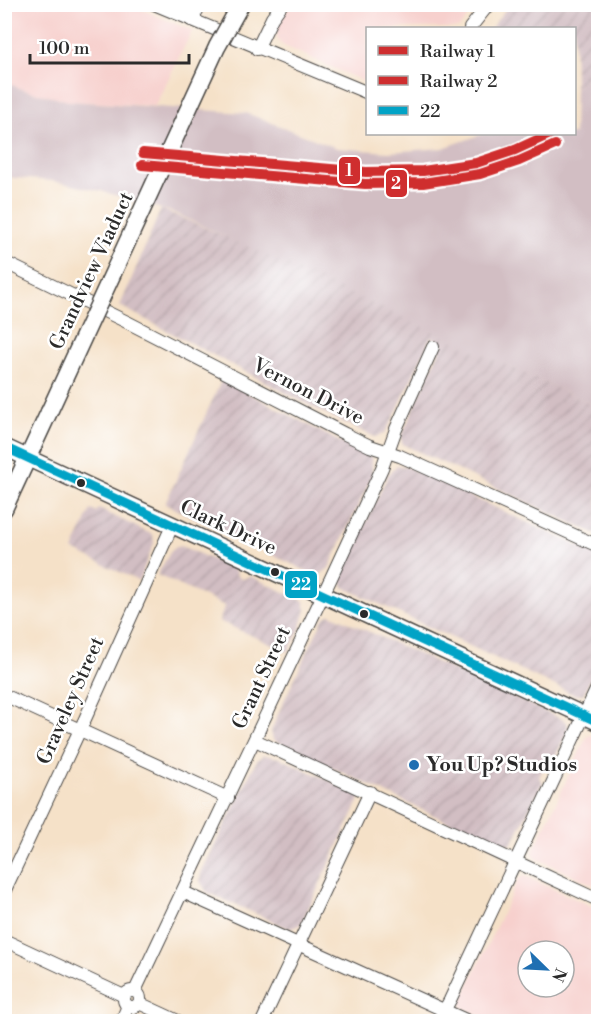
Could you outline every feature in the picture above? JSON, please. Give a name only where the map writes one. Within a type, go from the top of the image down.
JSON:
[{"type":"main road","name":"Grandview Viaduct","points":[[4,509],[217,47],[241,4]]},
{"type":"main road","name":"Clark Drive","points":[[4,447],[592,719]]},
{"type":"street","points":[[154,4],[257,49],[366,92]]},
{"type":"street","points":[[191,21],[201,4]]},
{"type":"street","points":[[257,49],[272,18],[282,4]]},
{"type":"street","points":[[471,27],[489,4]]},
{"type":"street","name":"Vernon Drive","points":[[4,262],[129,323],[345,434],[598,546]]},
{"type":"street","name":"Grant Street","points":[[121,1022],[323,595],[433,347]]},
{"type":"street","name":"Graveley Street","points":[[4,892],[172,526]]},
{"type":"street","points":[[441,1016],[516,860],[592,719],[598,686]]},
{"type":"street","points":[[4,695],[228,798]]},
{"type":"street","points":[[255,740],[598,900]]},
{"type":"street","points":[[262,1022],[370,792]]},
{"type":"street","points":[[183,892],[300,944],[441,1016],[470,1022]]},
{"type":"street","points":[[4,940],[180,1022]]},
{"type":"shaded area","points":[[290,4],[477,5],[460,27],[366,27],[366,83],[282,45],[277,38],[277,26]]},
{"type":"shaded area","points":[[510,4],[598,5],[598,70],[576,87],[576,27],[492,27]]},
{"type":"shaded area","points":[[5,5],[131,5],[192,31],[155,106],[68,101],[21,89],[5,81]]},
{"type":"shaded area","points":[[598,70],[598,407],[172,212],[101,191],[53,181],[5,177],[4,81],[21,89],[68,101],[246,113],[337,148],[388,152],[443,148],[480,135],[576,135],[576,87]]},
{"type":"shaded area","points":[[161,209],[262,252],[598,407],[598,535],[402,444],[401,437],[443,343],[431,337],[393,419],[384,434],[375,437],[330,416],[120,306]]},
{"type":"shaded area","points":[[222,379],[342,443],[369,454],[372,458],[372,476],[329,568],[320,575],[315,575],[165,504]]},
{"type":"shaded area","points":[[397,465],[407,467],[598,555],[598,664],[583,694],[575,695],[343,587],[341,580],[343,571],[388,475]]},
{"type":"shaded area","points":[[99,509],[153,535],[154,543],[139,581],[73,550],[91,510],[96,512]]},
{"type":"shaded area","points":[[182,546],[235,570],[237,576],[243,579],[250,576],[304,601],[306,610],[300,629],[288,652],[219,621],[225,606],[157,575],[171,551]]},
{"type":"shaded area","points":[[330,614],[567,723],[568,730],[550,768],[543,769],[539,777],[543,782],[511,845],[493,843],[273,740],[271,731],[282,705],[323,619]]},
{"type":"shaded area","points":[[589,735],[598,737],[598,887],[536,858],[533,852]]},
{"type":"shaded area","points":[[265,755],[280,758],[359,794],[361,797],[301,924],[290,929],[207,892],[200,881],[201,873],[257,760]]},
{"type":"shaded area","points":[[524,876],[598,909],[598,1021],[491,1021],[462,1007],[461,1001],[518,880]]},
{"type":"rail line","name":"1","points":[[143,153],[366,172],[423,171],[476,163],[515,150],[548,135]]},
{"type":"rail line","name":"2","points":[[142,165],[365,184],[423,183],[480,174],[519,161],[555,145]]},
{"type":"transit line","name":"22","points":[[4,447],[598,722]]},
{"type":"place","name":"You Up? Studios","points":[[414,765]]}]
